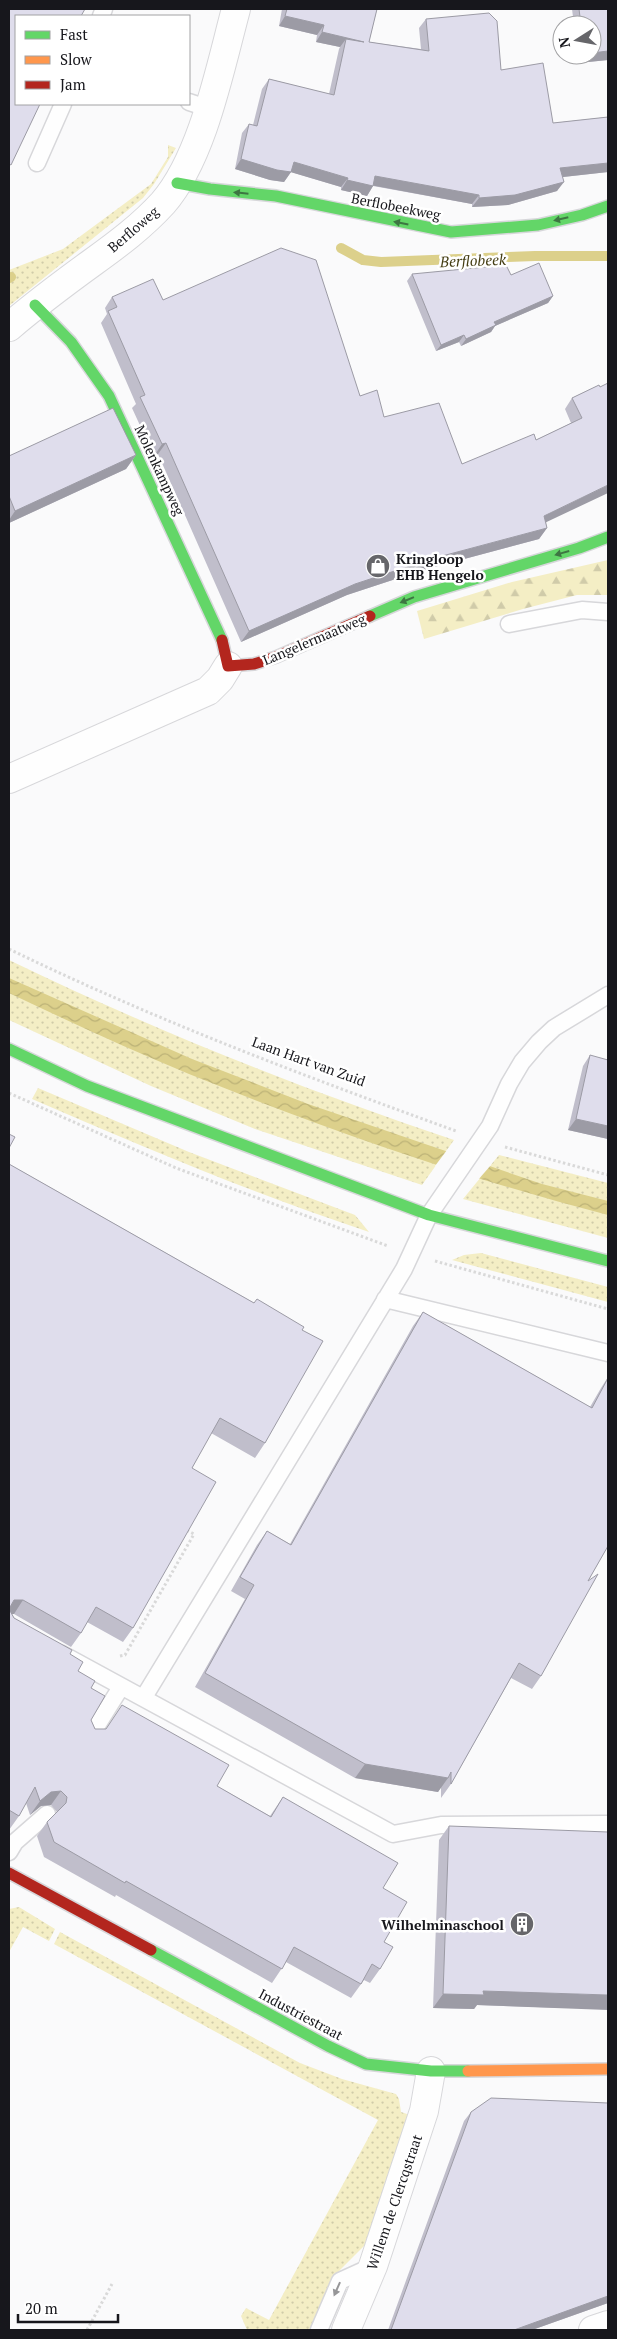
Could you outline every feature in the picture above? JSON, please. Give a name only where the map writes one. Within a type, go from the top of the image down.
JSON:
[{"type":"street","name":"Berfloweg","points":[[9,327],[35,305],[136,230],[163,203],[177,183],[199,106],[236,9]]},
{"type":"street","name":"Berflobeekweg","points":[[177,183],[210,189],[276,196],[451,232],[538,225],[582,215],[608,206]]},
{"type":"street","name":"Molenkampweg","points":[[35,305],[72,342],[109,396],[221,635],[228,666]]},
{"type":"street","name":"Langelermaatweg","points":[[228,666],[254,664],[276,657],[414,597],[579,548],[608,537]]},
{"type":"street","points":[[9,779],[208,691],[220,679],[228,666]]},
{"type":"street","points":[[9,1048],[86,1086],[429,1215],[608,1261]]},
{"type":"street","name":"Industriestraat","points":[[9,1873],[366,2064],[431,2071],[608,2070]]},
{"type":"street","name":"Willem de Clercqstraat","points":[[346,2330],[373,2266],[424,2110],[431,2071]]},
{"type":"street","points":[[594,2330],[608,2325]]},
{"type":"lane","points":[[37,163],[63,105]]},
{"type":"lane","points":[[509,624],[582,610],[608,612]]},
{"type":"lane","points":[[144,1697],[404,1269],[429,1215],[490,1126],[518,1069],[539,1042],[561,1023],[608,995]]},
{"type":"lane","points":[[385,1299],[608,1353]]},
{"type":"lane","points":[[49,1646],[393,1834],[441,1825],[608,1824]]},
{"type":"lane","points":[[90,1735],[121,1687]]},
{"type":"lane","points":[[9,1852],[15,1842],[47,1814]]},
{"type":"lane","points":[[319,2330],[340,2281],[373,2266]]},
{"type":"path","name":"Laan Hart van Zuid","points":[[9,948],[84,986],[274,1065],[481,1140],[608,1175]]},
{"type":"path","points":[[9,1093],[176,1168],[410,1254],[608,1309]]},
{"type":"path","points":[[87,2330],[112,2284]]},
{"type":"green space","points":[[168,145],[176,148],[143,198],[9,306],[9,270],[63,249],[151,184],[168,157]]},
{"type":"green space","points":[[608,560],[608,595],[577,595],[424,639],[417,611],[512,582]]},
{"type":"green space","points":[[9,960],[63,986],[228,1057],[340,1100],[454,1140],[422,1185],[255,1129],[151,1086],[9,1020]]},
{"type":"green space","points":[[38,1088],[189,1152],[355,1215],[369,1232],[241,1186],[32,1099]]},
{"type":"green space","points":[[499,1155],[608,1183],[608,1238],[463,1199]]},
{"type":"green space","points":[[481,1253],[608,1287],[608,1302],[452,1260],[464,1255]]},
{"type":"green space","points":[[19,1907],[55,1929],[49,1941],[23,1927],[9,1952],[9,1909]]},
{"type":"green space","points":[[60,1932],[300,2063],[342,2079],[396,2094],[399,2099],[401,2112],[410,2115],[366,2244],[340,2270],[309,2330],[247,2330],[241,2316],[246,2308],[269,2320],[378,2120],[54,1944]]},
{"type":"water","points":[[9,978],[192,1059],[308,1104],[542,1184],[608,1201],[608,1215],[448,1169],[292,1114],[189,1074],[143,1055],[9,993]]},
{"type":"pier","points":[[447,1150],[491,1165],[478,1180],[435,1166]]},
{"type":"building","points":[[9,9],[85,9],[82,15],[15,15],[15,105],[40,105],[11,165],[9,164]]},
{"type":"building","points":[[287,9],[377,9],[369,42],[429,51],[426,19],[489,13],[497,21],[501,70],[543,63],[553,123],[608,117],[608,163],[560,168],[564,182],[515,195],[479,198],[479,195],[375,176],[373,186],[347,180],[348,178],[294,162],[291,172],[277,170],[241,159],[249,124],[257,126],[269,79],[334,95],[346,39],[364,42],[322,32],[324,25],[285,16]]},
{"type":"building","points":[[579,9],[608,9],[608,51],[602,52],[602,15],[580,15]]},
{"type":"building","points":[[281,248],[316,260],[360,396],[377,390],[384,417],[439,403],[462,464],[534,434],[536,440],[582,418],[572,398],[599,385],[600,387],[608,383],[608,485],[544,516],[547,528],[431,559],[355,584],[249,631],[166,443],[162,444],[140,397],[145,395],[108,311],[117,307],[112,297],[153,279],[163,300]]},
{"type":"building","points":[[539,263],[553,296],[494,322],[496,325],[466,339],[464,335],[441,345],[412,274],[506,265],[511,275]]},
{"type":"building","points":[[113,408],[136,455],[15,511],[9,496],[9,456]]},
{"type":"building","points":[[590,1055],[608,1060],[608,1126],[576,1119]]},
{"type":"building","points":[[9,1134],[15,1137],[9,1148]]},
{"type":"building","points":[[9,1164],[254,1303],[257,1299],[304,1327],[302,1330],[323,1341],[265,1443],[220,1418],[192,1468],[216,1482],[133,1628],[96,1607],[81,1633],[23,1600],[14,1600],[9,1609]]},
{"type":"building","points":[[423,1312],[592,1408],[608,1378],[608,1546],[588,1581],[598,1574],[541,1676],[519,1663],[451,1784],[451,1772],[448,1778],[365,1764],[205,1673],[254,1585],[240,1577],[267,1531],[291,1545]]},
{"type":"building","points":[[9,1609],[14,1618],[72,1650],[70,1654],[83,1662],[78,1671],[95,1681],[91,1688],[105,1696],[91,1720],[95,1729],[106,1729],[122,1705],[229,1765],[217,1786],[271,1817],[283,1797],[398,1863],[383,1888],[407,1902],[384,1942],[393,1947],[380,1969],[372,1964],[361,1984],[294,1947],[282,1969],[54,1842],[47,1822],[66,1803],[67,1797],[61,1791],[51,1792],[40,1801],[35,1787],[19,1816],[9,1810]]},
{"type":"building","name":"Wilhelminaschool","points":[[449,1826],[608,1832],[608,1995],[483,1991],[484,1995],[443,1994]]},
{"type":"building","points":[[491,2098],[608,2103],[608,2296],[514,2330],[391,2330],[471,2112]]},
{"type":"waterway","name":"Berflobeek","points":[[341,248],[363,260],[381,262],[535,256],[608,256]]},
{"type":"traffic: fast","points":[[177,183],[210,189],[276,196],[451,232],[538,225],[582,215],[608,206]]},
{"type":"traffic: fast","points":[[35,305],[71,342],[109,396],[222,640]]},
{"type":"traffic: fast","points":[[370,616],[414,597],[579,548],[608,537]]},
{"type":"traffic: fast","points":[[9,1049],[87,1086],[429,1215],[608,1261]]},
{"type":"traffic: fast","points":[[151,1950],[328,2046],[366,2064],[431,2071],[468,2071]]},
{"type":"traffic: slow","points":[[468,2071],[608,2069]]},
{"type":"traffic: jam","points":[[222,640],[228,666],[254,664],[276,657],[370,616]]},
{"type":"traffic: jam","points":[[9,1873],[151,1950]]},
{"type":"place","name":"Kringloop EHB Hengelo","points":[[378,566]]},
{"type":"place","name":"Wilhelminaschool","points":[[522,1924]]}]
